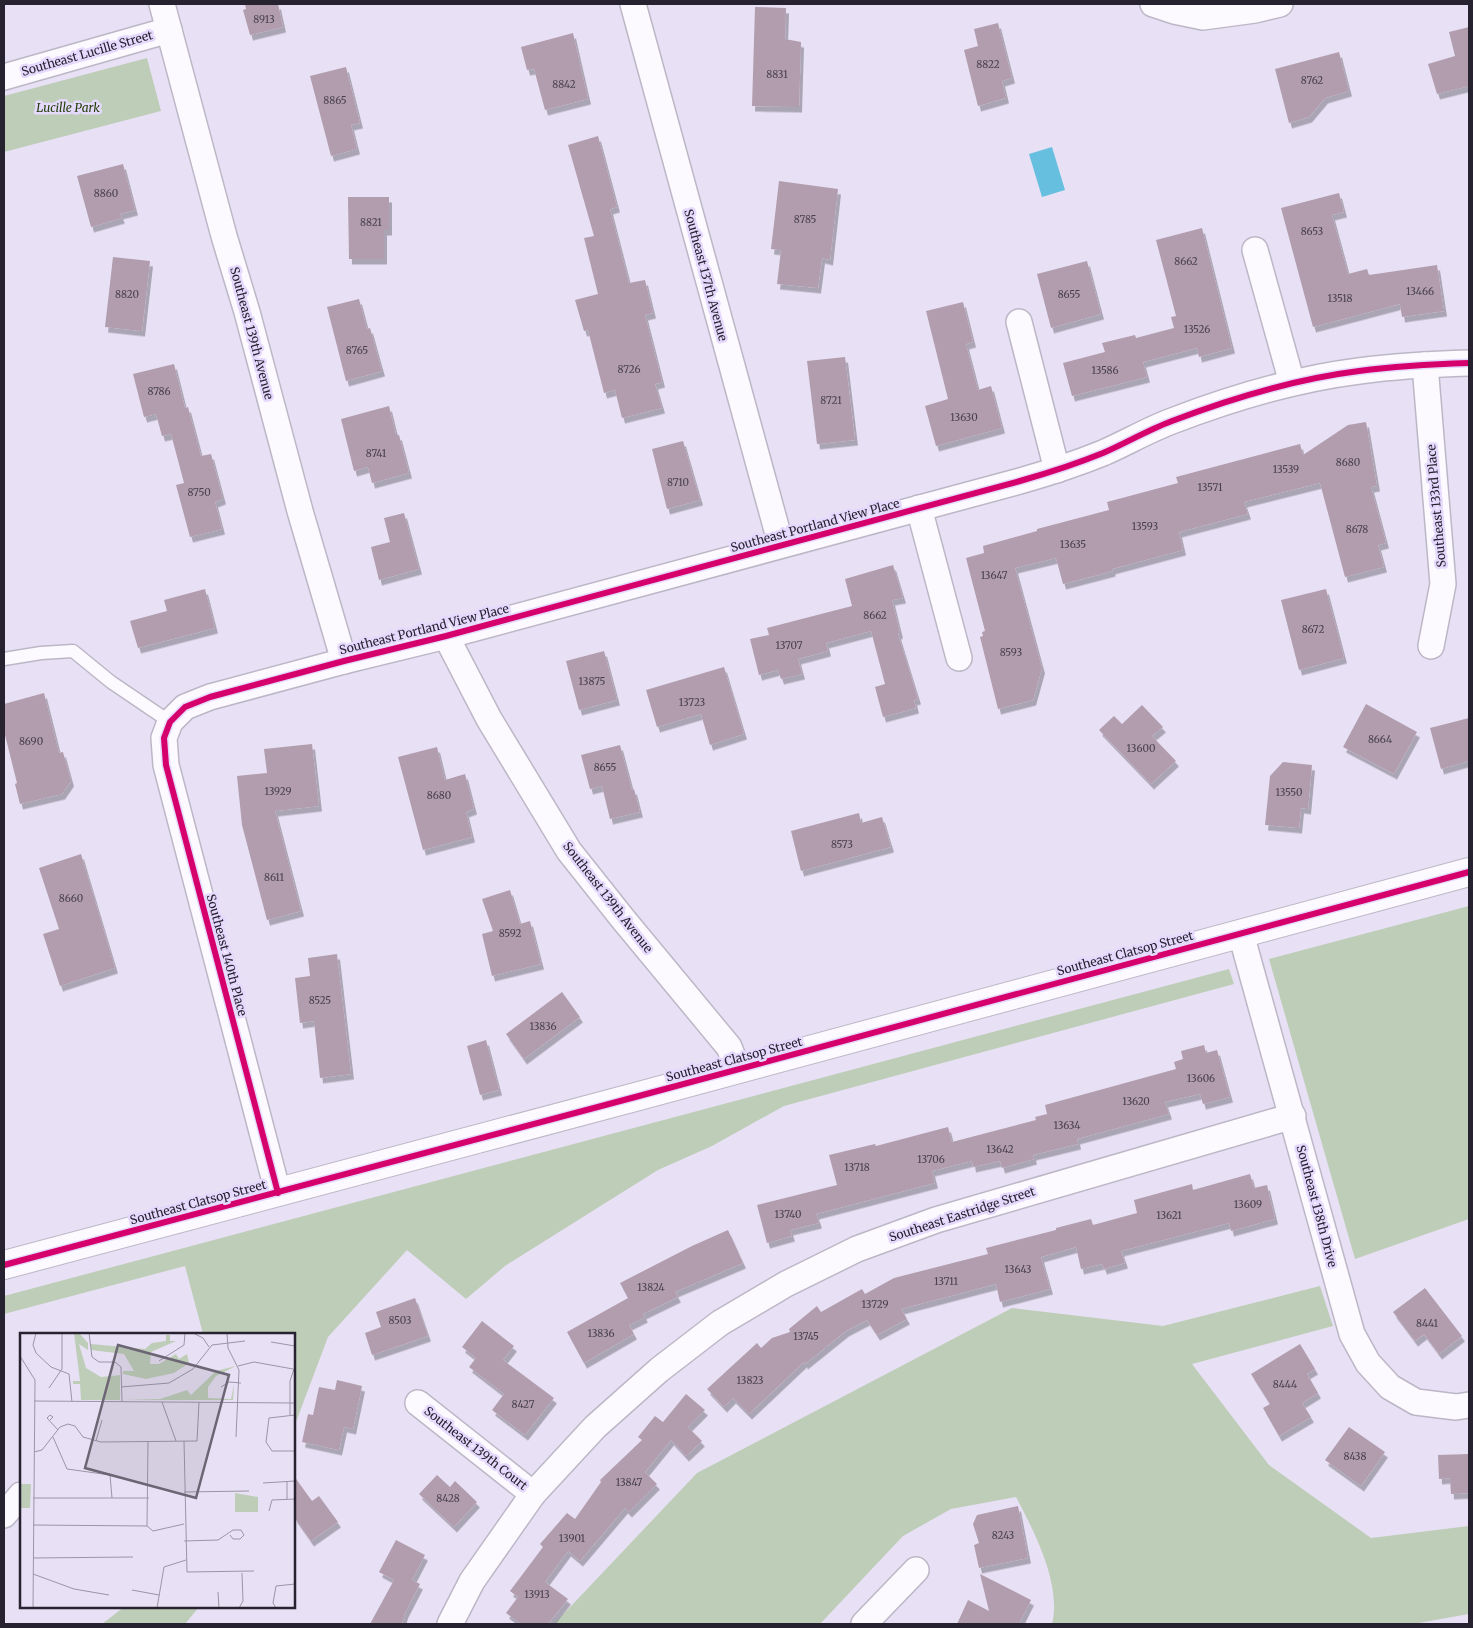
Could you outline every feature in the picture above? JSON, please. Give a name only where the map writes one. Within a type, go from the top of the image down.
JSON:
[{"type":"street","name":"Southeast 139th Avenue","points":[[162,4],[300,511],[344,661]]},
{"type":"street","name":"Southeast 137th Avenue","points":[[634,4],[781,545]]},
{"type":"street","points":[[1153,4],[1203,17],[1255,10],[1280,4]]},
{"type":"street","name":"Southeast Lucille Street","points":[[4,76],[169,30]]},
{"type":"street","points":[[1255,250],[1292,383]]},
{"type":"street","points":[[1019,322],[1057,470]]},
{"type":"street","name":"Southeast Portland View Place","points":[[170,722],[185,707],[210,697],[446,636],[1057,470],[1104,452],[1170,422],[1222,403],[1292,383],[1358,371],[1469,363]]},
{"type":"street","name":"Southeast 133rd Place","points":[[1425,365],[1443,584],[1431,646]]},
{"type":"street","points":[[919,508],[959,658]]},
{"type":"street","name":"Southeast 139th Avenue","points":[[446,636],[489,719],[569,850],[623,919],[729,1047],[738,1070]]},
{"type":"street","name":"Southeast 140th Place","points":[[170,722],[164,738],[166,765],[278,1193]]},
{"type":"street","name":"Southeast Clatsop Street","points":[[4,1265],[738,1070],[1469,872]]},
{"type":"street","name":"Southeast 138th Drive","points":[[1241,934],[1352,1334],[1368,1363],[1390,1387],[1416,1402],[1456,1407],[1469,1405]]},
{"type":"street","name":"Southeast Eastridge Street","points":[[450,1624],[472,1581],[533,1494],[595,1427],[660,1370],[720,1324],[786,1284],[857,1249],[936,1220],[1293,1116]]},
{"type":"street","name":"Southeast 139th Court","points":[[418,1403],[533,1494]]},
{"type":"street","points":[[4,1515],[20,1496]]},
{"type":"street","points":[[864,1624],[916,1570]]},
{"type":"lane","points":[[4,659],[41,653],[73,651],[111,682],[170,722]]},
{"type":"green space","name":"Lucille Park","points":[[147,58],[161,111],[4,152],[4,96]]},
{"type":"green space","points":[[1469,906],[1469,1219],[1355,1259],[1269,959]]},
{"type":"green space","points":[[1229,969],[1234,984],[784,1106],[712,1146],[658,1170],[505,1266],[466,1299],[407,1250],[328,1337],[295,1424],[295,1333],[203,1333],[185,1266],[4,1314],[4,1296]]},
{"type":"green space","points":[[1320,1286],[1333,1326],[1192,1364],[1269,1465],[1371,1538],[1469,1526],[1469,1614],[1413,1624],[1052,1624],[1054,1609],[1050,1576],[1038,1542],[1016,1497],[951,1509],[903,1536],[820,1624],[554,1624],[697,1473],[1012,1308],[1163,1326]]},
{"type":"green space","points":[[123,1608],[198,1608],[185,1624],[102,1624]]},
{"type":"water","points":[[1052,147],[1065,190],[1042,197],[1029,154]]},
{"type":"building","points":[[245,4],[278,4],[283,27],[250,35],[243,10],[246,9]]},
{"type":"building","points":[[755,7],[786,8],[785,39],[801,42],[799,107],[752,106]]},
{"type":"building","points":[[998,23],[1012,78],[1002,81],[1006,98],[978,106],[964,50],[978,46],[974,29]]},
{"type":"building","points":[[1469,27],[1469,86],[1437,94],[1428,64],[1455,56],[1449,32]]},
{"type":"building","points":[[573,33],[588,99],[545,110],[534,69],[527,70],[521,47]]},
{"type":"building","points":[[1339,52],[1349,91],[1325,98],[1309,117],[1289,123],[1275,69]]},
{"type":"building","points":[[346,67],[360,123],[351,125],[357,149],[331,156],[310,76]]},
{"type":"building","points":[[598,136],[617,207],[610,209],[629,283],[645,280],[653,313],[645,315],[662,382],[655,384],[662,408],[622,418],[615,390],[604,393],[588,330],[584,331],[575,300],[598,294],[584,238],[594,236],[568,145]]},
{"type":"building","points":[[123,164],[135,210],[120,214],[122,218],[91,227],[77,176]]},
{"type":"building","points":[[779,181],[838,189],[830,260],[822,258],[818,288],[777,284],[781,250],[771,249]]},
{"type":"building","points":[[1339,193],[1344,212],[1332,215],[1348,274],[1367,269],[1369,275],[1437,265],[1444,311],[1402,317],[1400,304],[1313,327],[1281,208]]},
{"type":"building","points":[[348,197],[389,197],[389,230],[384,230],[384,259],[349,259]]},
{"type":"building","points":[[1202,228],[1232,348],[1199,357],[1197,348],[1143,362],[1147,377],[1072,396],[1063,363],[1105,352],[1102,343],[1135,335],[1136,338],[1174,328],[1171,317],[1176,316],[1156,240]]},
{"type":"building","points":[[113,257],[150,261],[142,331],[105,327]]},
{"type":"building","points":[[1087,261],[1101,314],[1051,328],[1037,274]]},
{"type":"building","points":[[359,299],[367,329],[370,328],[382,371],[346,381],[327,307]]},
{"type":"building","points":[[963,302],[973,342],[966,344],[978,390],[991,386],[1002,428],[936,446],[925,406],[948,399],[926,311]]},
{"type":"building","points":[[845,357],[855,440],[817,444],[807,361]]},
{"type":"building","points":[[174,364],[185,408],[188,407],[201,456],[211,454],[223,499],[215,502],[222,529],[190,537],[176,485],[184,483],[171,434],[162,436],[156,414],[144,417],[133,374]]},
{"type":"building","points":[[389,406],[396,435],[399,435],[409,473],[372,483],[368,467],[354,471],[341,419]]},
{"type":"building","points":[[1366,422],[1377,486],[1371,487],[1386,543],[1378,545],[1384,567],[1345,577],[1320,483],[1244,502],[1248,514],[1179,532],[1183,550],[1112,569],[1113,571],[1063,584],[1056,558],[1015,568],[1042,668],[1033,700],[998,709],[980,637],[983,636],[982,632],[985,631],[966,558],[984,553],[983,546],[1037,531],[1037,529],[1109,510],[1107,502],[1178,483],[1176,477],[1300,444],[1303,455],[1348,425]]},
{"type":"building","points":[[683,441],[700,500],[667,509],[652,449]]},
{"type":"building","points":[[404,513],[419,569],[379,580],[371,547],[390,542],[384,518]]},
{"type":"building","points":[[893,565],[903,598],[892,600],[900,633],[898,634],[918,699],[914,700],[916,708],[883,717],[875,687],[885,684],[871,631],[826,643],[828,651],[798,659],[802,674],[781,679],[778,670],[759,675],[750,639],[769,635],[767,628],[852,606],[845,579]]},
{"type":"building","points":[[205,589],[215,628],[138,648],[130,621],[167,611],[164,600]]},
{"type":"building","points":[[1326,589],[1344,658],[1299,670],[1281,600]]},
{"type":"building","points":[[604,651],[617,700],[579,710],[566,661]]},
{"type":"building","points":[[724,667],[744,734],[710,745],[701,714],[657,727],[646,690]]},
{"type":"building","points":[[44,693],[59,753],[63,752],[71,781],[62,794],[20,804],[15,784],[17,783],[4,731],[4,704]]},
{"type":"building","points":[[1366,704],[1417,732],[1394,774],[1343,747]]},
{"type":"building","points":[[1142,705],[1163,727],[1152,736],[1176,761],[1151,784],[1099,730],[1114,716],[1122,724]]},
{"type":"building","points":[[1469,718],[1469,761],[1441,769],[1430,728]]},
{"type":"building","points":[[312,744],[319,806],[275,811],[301,911],[267,920],[242,825],[237,776],[267,773],[264,749]]},
{"type":"building","points":[[620,745],[640,812],[610,819],[602,786],[590,789],[581,755]]},
{"type":"building","points":[[437,747],[445,780],[465,774],[474,809],[466,812],[472,837],[423,850],[398,757]]},
{"type":"building","points":[[1283,762],[1312,765],[1308,809],[1301,808],[1299,828],[1265,825],[1270,776]]},
{"type":"building","points":[[859,813],[861,823],[882,817],[891,847],[801,871],[791,831]]},
{"type":"building","points":[[81,854],[115,968],[60,986],[43,934],[59,929],[39,868]]},
{"type":"building","points":[[510,890],[520,924],[530,921],[541,964],[492,976],[482,934],[493,931],[482,899]]},
{"type":"building","points":[[337,954],[351,1074],[320,1078],[314,1021],[300,1023],[295,978],[310,976],[308,958]]},
{"type":"building","points":[[562,992],[580,1017],[524,1059],[506,1034]]},
{"type":"building","points":[[486,1040],[499,1090],[480,1095],[467,1046]]},
{"type":"building","points":[[1204,1045],[1206,1053],[1217,1050],[1230,1097],[1203,1104],[1200,1094],[1165,1102],[1169,1114],[1077,1139],[1078,1144],[1033,1155],[1034,1159],[1002,1168],[1000,1161],[973,1167],[972,1161],[932,1171],[935,1183],[816,1214],[819,1223],[790,1230],[792,1236],[767,1243],[757,1205],[837,1185],[829,1155],[875,1144],[876,1146],[948,1127],[952,1142],[1036,1120],[1035,1117],[1047,1114],[1045,1105],[1176,1069],[1174,1062],[1183,1059],[1181,1051]]},
{"type":"building","points":[[1250,1174],[1254,1188],[1267,1185],[1275,1219],[1231,1231],[1229,1223],[1121,1251],[1125,1263],[1104,1269],[1102,1264],[1081,1269],[1076,1247],[1041,1257],[1050,1289],[1000,1302],[996,1284],[901,1309],[907,1319],[877,1335],[867,1320],[846,1331],[805,1364],[804,1362],[749,1414],[733,1398],[724,1407],[707,1389],[757,1343],[761,1348],[772,1338],[790,1332],[789,1329],[817,1306],[821,1312],[862,1289],[865,1294],[894,1278],[988,1254],[986,1248],[1091,1219],[1093,1225],[1137,1213],[1134,1200],[1192,1184],[1193,1190]]},
{"type":"building","points":[[728,1230],[743,1263],[675,1292],[678,1297],[643,1314],[645,1317],[629,1325],[634,1334],[584,1363],[567,1332],[628,1298],[620,1283]]},
{"type":"building","points":[[1425,1288],[1462,1336],[1439,1354],[1424,1334],[1415,1341],[1393,1312]]},
{"type":"building","points":[[415,1298],[428,1336],[372,1355],[365,1333],[381,1327],[376,1312]]},
{"type":"building","points":[[482,1321],[514,1346],[503,1360],[554,1398],[525,1435],[492,1410],[504,1394],[469,1367],[476,1358],[462,1347]]},
{"type":"building","points":[[1300,1344],[1315,1369],[1307,1374],[1318,1393],[1302,1403],[1311,1417],[1279,1436],[1263,1408],[1270,1404],[1251,1374]]},
{"type":"building","points":[[337,1380],[362,1386],[353,1429],[344,1427],[339,1450],[302,1442],[308,1414],[313,1415],[319,1387],[335,1390]]},
{"type":"building","points":[[686,1394],[705,1410],[688,1427],[702,1441],[686,1456],[671,1440],[645,1472],[657,1484],[629,1512],[625,1508],[580,1561],[568,1551],[545,1582],[568,1599],[548,1624],[521,1624],[506,1613],[518,1597],[510,1591],[543,1547],[540,1544],[567,1513],[575,1519],[601,1482],[600,1480],[642,1440],[638,1437],[655,1416],[663,1422]]},
{"type":"building","points":[[1349,1427],[1385,1452],[1361,1486],[1325,1460]]},
{"type":"building","points":[[1469,1454],[1469,1493],[1451,1494],[1450,1478],[1439,1479],[1438,1455]]},
{"type":"building","points":[[437,1475],[450,1487],[455,1481],[477,1502],[454,1527],[419,1494]]},
{"type":"building","points":[[295,1477],[312,1501],[319,1496],[338,1522],[311,1541],[295,1518]]},
{"type":"building","points":[[1018,1506],[1028,1558],[979,1568],[974,1545],[979,1543],[973,1524],[977,1515]]},
{"type":"building","points":[[396,1540],[425,1555],[412,1580],[420,1584],[405,1613],[402,1624],[370,1624],[394,1580],[379,1572]]},
{"type":"building","points":[[980,1574],[1031,1600],[1019,1624],[957,1624],[968,1600],[989,1611]]},
{"type":"cycle path","points":[[278,1193],[166,765],[164,738],[170,722],[185,707],[210,697],[446,636],[1030,478],[1103,453],[1172,421],[1264,390],[1311,379],[1359,371],[1469,363]]},
{"type":"cycle path","points":[[4,1265],[1469,872]]}]
